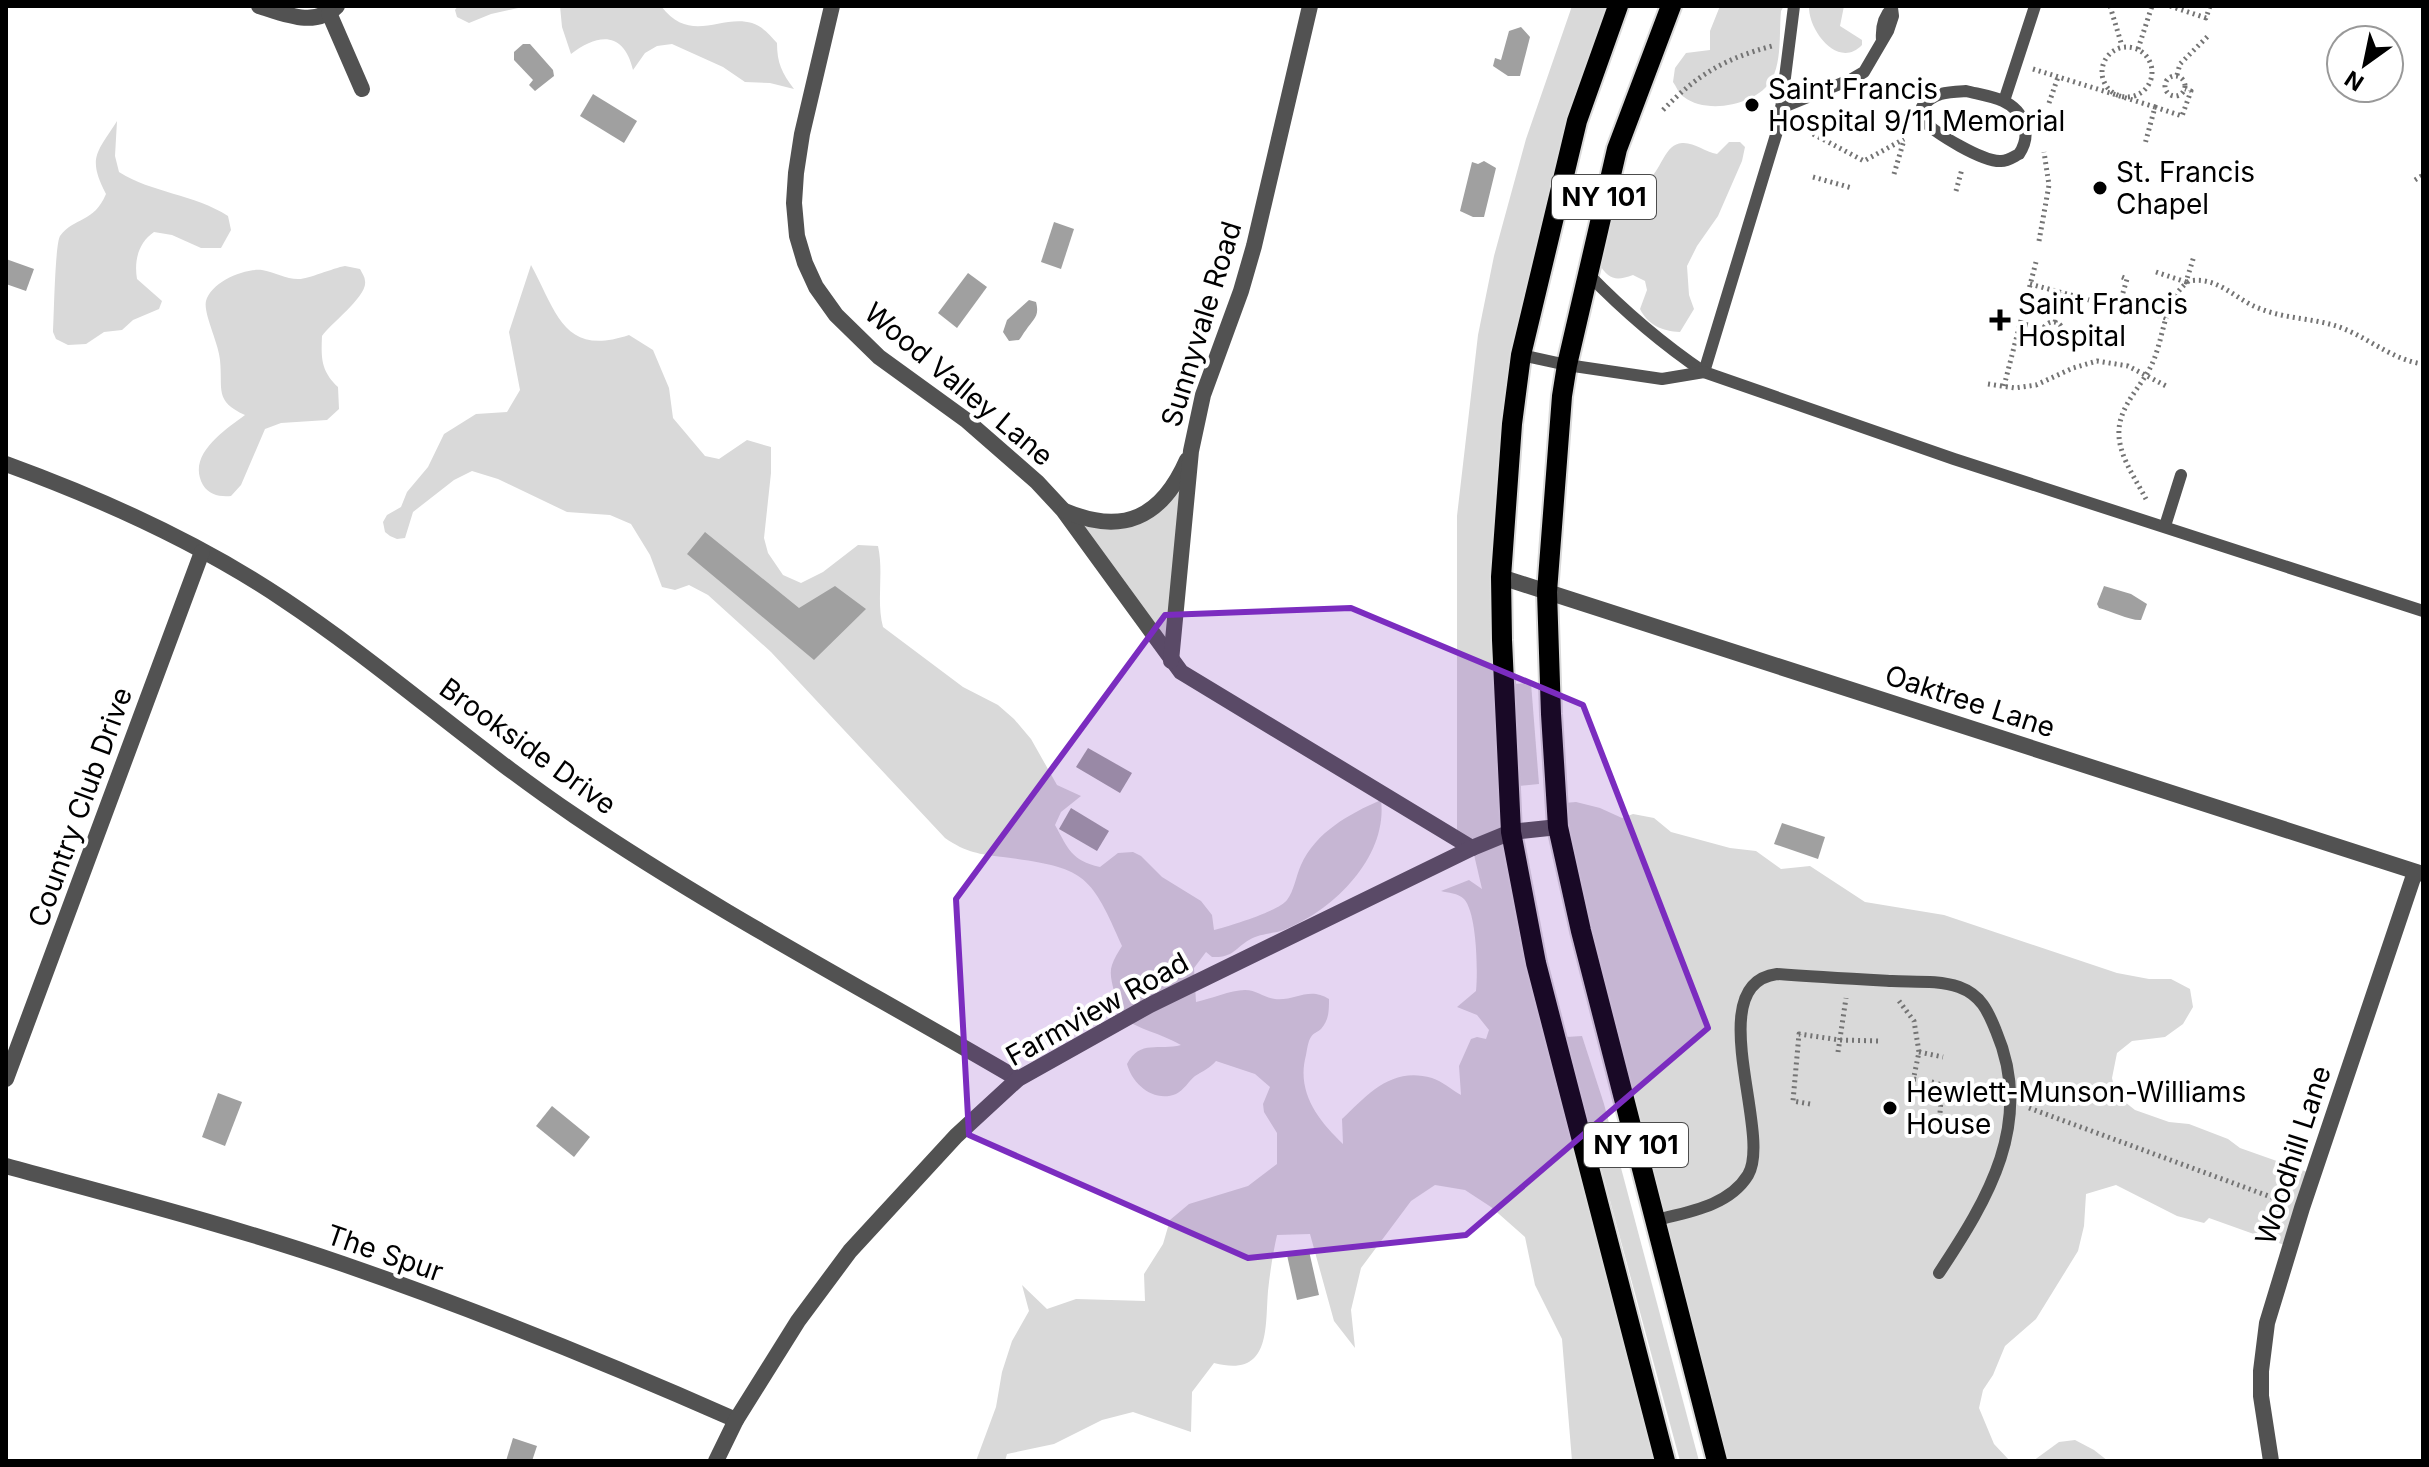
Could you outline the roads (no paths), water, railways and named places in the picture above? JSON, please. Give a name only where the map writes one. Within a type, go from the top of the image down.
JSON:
[{"type":"main road","name":"NY 101","points":[[1618,6],[1577,121],[1521,355],[1512,424],[1501,577],[1511,832],[1536,963],[1665,1461]]},
{"type":"main road","name":"NY 101","points":[[1671,6],[1617,149],[1567,365],[1547,592],[1558,827],[1581,931],[1717,1461]]},
{"type":"street","points":[[259,6],[305,18],[316,18],[333,10],[362,89]]},
{"type":"street","name":"Wood Valley Lane","points":[[832,6],[796,173],[794,203],[797,236],[805,263],[816,287],[836,315],[860,341],[1009,455],[1063,510],[1171,661],[1193,682],[1472,848]]},
{"type":"street","name":"Sunnyvale Road","points":[[1171,661],[1191,451],[1203,395],[1254,246],[1310,6]]},
{"type":"street","points":[[1063,510],[1103,522],[1138,518],[1151,512],[1163,500],[1191,451]]},
{"type":"street","name":"Brookside Drive","points":[[6,464],[79,491],[202,552],[281,597],[527,782],[615,842],[785,946],[1018,1079]]},
{"type":"street","name":"Country Club Drive","points":[[6,1079],[202,552]]},
{"type":"street","name":"Oaktree Lane","points":[[1501,577],[2419,873]]},
{"type":"street","name":"Farmview Road","points":[[716,1461],[736,1420],[798,1321],[850,1251],[956,1136],[1018,1079],[1150,1005],[1472,848],[1511,832],[1558,827]]},
{"type":"street","name":"Woodhill Lane","points":[[2271,1461],[2261,1396],[2263,1351],[2272,1303],[2419,873]]},
{"type":"street","name":"The Spur","points":[[6,1166],[342,1263],[538,1336],[736,1420]]},
{"type":"lane","points":[[1704,372],[1779,125],[1794,6]]},
{"type":"lane","points":[[2004,101],[2035,6]]},
{"type":"lane","points":[[1781,108],[1859,76],[1869,67],[1882,40]]},
{"type":"lane","points":[[1966,91],[2004,101],[2021,117],[2026,136],[2019,154],[2000,162],[1985,159],[1939,133],[1921,115],[1922,107],[1939,93],[1966,91]]},
{"type":"lane","points":[[1588,274],[1651,334],[1704,372],[1954,459],[2423,611]]},
{"type":"lane","points":[[1521,355],[1662,379],[1704,372]]},
{"type":"lane","points":[[2165,526],[2181,475]]},
{"type":"lane","points":[[1656,1220],[1714,1203],[1733,1192],[1749,1174],[1754,1151],[1740,1037],[1744,1004],[1757,983],[1777,974],[1958,986],[1980,999],[2001,1043],[2011,1082],[2012,1102],[2006,1140],[1988,1190],[1939,1273]]},
{"type":"place","name":"Saint Francis Hospital 9/11 Memorial","points":[[1752,105]]},
{"type":"place","name":"St. Francis Chapel","points":[[2100,188]]},
{"type":"place","name":"Saint Francis Hospital","points":[[2000,320]]},
{"type":"place","name":"Hewlett-Munson-Williams House","points":[[1890,1108]]}]
